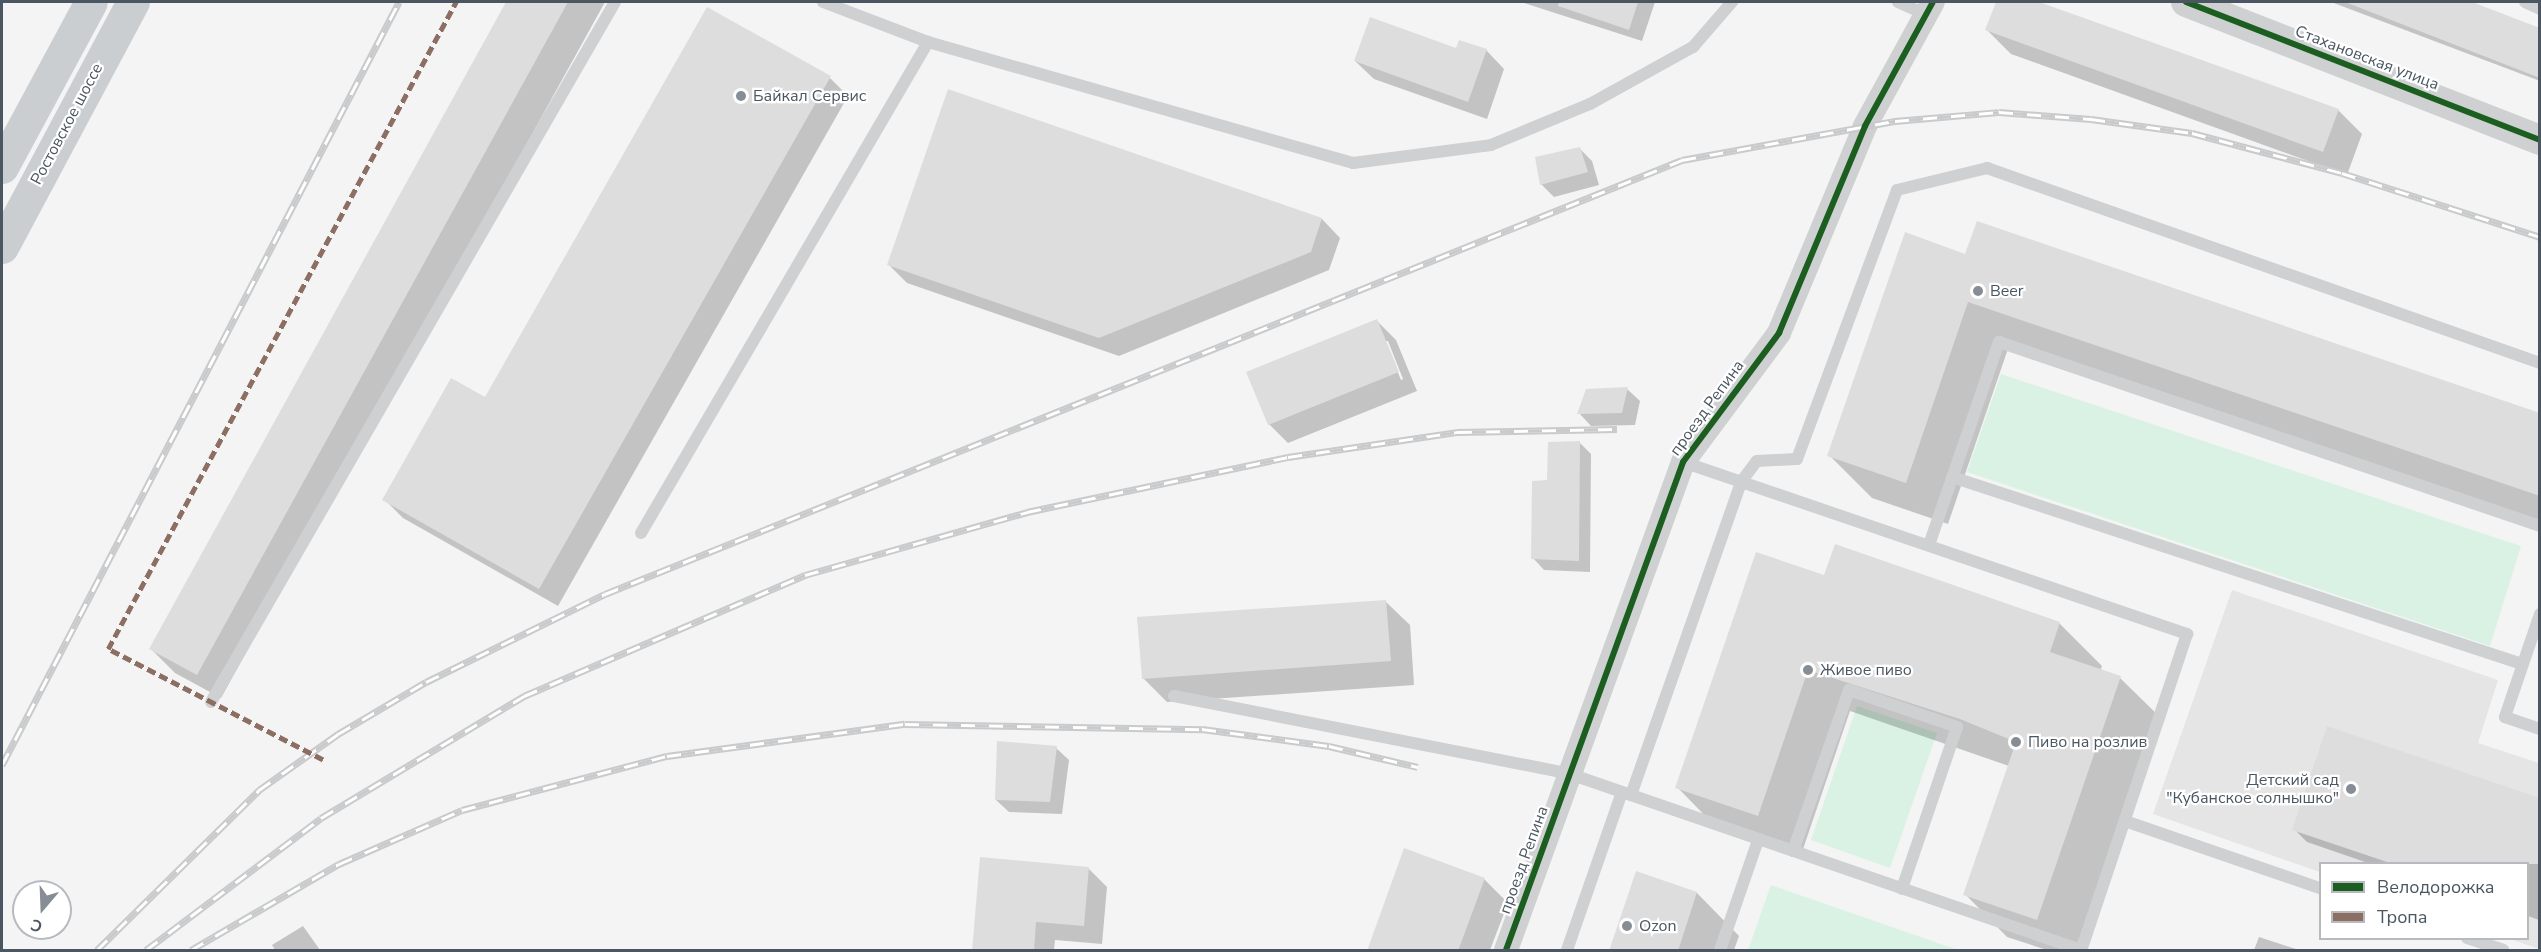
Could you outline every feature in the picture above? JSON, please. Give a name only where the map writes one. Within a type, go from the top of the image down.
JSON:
[{"type":"main road","points":[[2,167],[91,2]]},
{"type":"main road","name":"Ростовское шоссе","points":[[2,247],[133,2]]},
{"type":"street","name":"Стахановская улица","points":[[2186,2],[2540,140]]},
{"type":"street","name":"проезд Репина","points":[[1506,951],[1683,462],[1779,333],[1865,126],[1929,8]]},
{"type":"lane","points":[[211,702],[615,2]]},
{"type":"lane","points":[[823,2],[928,42],[1353,163],[1491,145],[1590,104],[1693,47],[1732,2]]},
{"type":"lane","points":[[1898,2],[1929,8]]},
{"type":"lane","points":[[2525,2],[2540,9]]},
{"type":"lane","points":[[641,533],[928,42]]},
{"type":"lane","points":[[1568,951],[1741,482],[1757,461],[1797,459],[1896,190],[1987,168],[2540,363]]},
{"type":"lane","points":[[1929,546],[2000,342],[2540,526]]},
{"type":"lane","points":[[1174,696],[1570,774],[2081,950],[2187,634],[1683,462]]},
{"type":"lane","points":[[1952,477],[2522,664]]},
{"type":"lane","points":[[2540,614],[2505,717],[2540,729]]},
{"type":"lane","points":[[1793,851],[1848,690],[1870,697],[1958,728],[1902,889]]},
{"type":"lane","points":[[2125,821],[2319,888]]},
{"type":"lane","points":[[1720,951],[1758,840]]},
{"type":"lane","points":[[2470,940],[2503,951]]},
{"type":"shaded area","name":"Детский сад \"Кубанское солнышко\"","points":[[2232,590],[2498,680],[2478,743],[2539,763],[2539,949],[2513,940],[2529,940],[2529,862],[2319,862],[2319,872],[2153,814]]},
{"type":"green space","points":[[2001,374],[2521,546],[2490,646],[1967,472]]},
{"type":"green space","points":[[1857,706],[1937,733],[1890,868],[1811,840]]},
{"type":"green space","points":[[1771,885],[1958,950],[1748,950]]},
{"type":"building","points":[[506,2],[568,2],[197,675],[149,649]]},
{"type":"building","points":[[1559,2],[1638,2],[1629,30],[1558,6]]},
{"type":"building","points":[[1996,2],[2039,2],[2339,109],[2323,152],[1985,30]]},
{"type":"building","points":[[2345,2],[2472,2],[2540,28],[2540,78]]},
{"type":"building","points":[[707,7],[831,76],[539,589],[382,500],[451,378],[485,397]]},
{"type":"building","points":[[1370,17],[1456,48],[1459,40],[1487,49],[1468,102],[1354,61]]},
{"type":"building","points":[[948,89],[1322,218],[1311,252],[1099,338],[887,265]]},
{"type":"building","points":[[1580,147],[1588,172],[1540,185],[1535,157]]},
{"type":"building","points":[[1977,221],[2540,413],[2540,496],[1968,302],[1906,483],[1827,456],[1905,232],[1965,254]]},
{"type":"building","points":[[1377,319],[1399,372],[1268,425],[1246,372]]},
{"type":"building","points":[[1628,387],[1622,413],[1577,414],[1586,389]]},
{"type":"building","points":[[1580,441],[1579,561],[1531,559],[1532,481],[1547,480],[1548,442]]},
{"type":"building","points":[[1835,544],[2060,622],[2050,652],[2121,676],[2037,920],[1963,895],[2016,742],[1960,719],[1808,670],[1758,816],[1675,788],[1756,552],[1824,575]]},
{"type":"building","points":[[1386,600],[1391,661],[1142,679],[1137,617]]},
{"type":"building","points":[[2327,726],[2540,798],[2540,864],[2529,864],[2529,862],[2387,862],[2292,830]]},
{"type":"building","points":[[997,741],[1057,746],[1050,802],[995,800]]},
{"type":"building","points":[[1404,848],[1485,878],[1458,951],[1367,951]]},
{"type":"building","points":[[980,857],[1089,867],[1084,926],[1036,922],[1034,951],[972,951]]},
{"type":"building","points":[[1636,871],[1697,892],[1678,951],[1609,951]]},
{"type":"railway","points":[[2,765],[399,2]]},
{"type":"railway","points":[[97,950],[259,790],[338,734],[426,682],[605,594],[1682,160],[1895,121],[1999,112],[2091,119],[2192,133],[2342,173],[2540,237]]},
{"type":"railway","points":[[146,950],[321,818],[524,696],[805,575],[1027,512],[1288,457],[1458,432],[1617,429]]},
{"type":"railway","points":[[191,950],[339,864],[462,810],[667,756],[905,724],[1202,729],[1329,746],[1418,767]]},
{"type":"marked path","points":[[323,760],[108,649],[456,2]]},
{"type":"cycle path","points":[[1506,950],[1683,462],[1779,333],[1865,126],[1933,2]]},
{"type":"cycle path","points":[[2186,2],[2540,140]]},
{"type":"place","name":"Байкал Сервис","points":[[741,96]]},
{"type":"place","name":"Beer","points":[[1978,291]]},
{"type":"place","name":"Живое пиво","points":[[1808,670]]},
{"type":"place","name":"Пиво на розлив","points":[[2016,742]]},
{"type":"place","name":"Детский сад \"Кубанское солнышко\"","points":[[2351,789]]},
{"type":"place","name":"Ozon","points":[[1627,926]]}]
